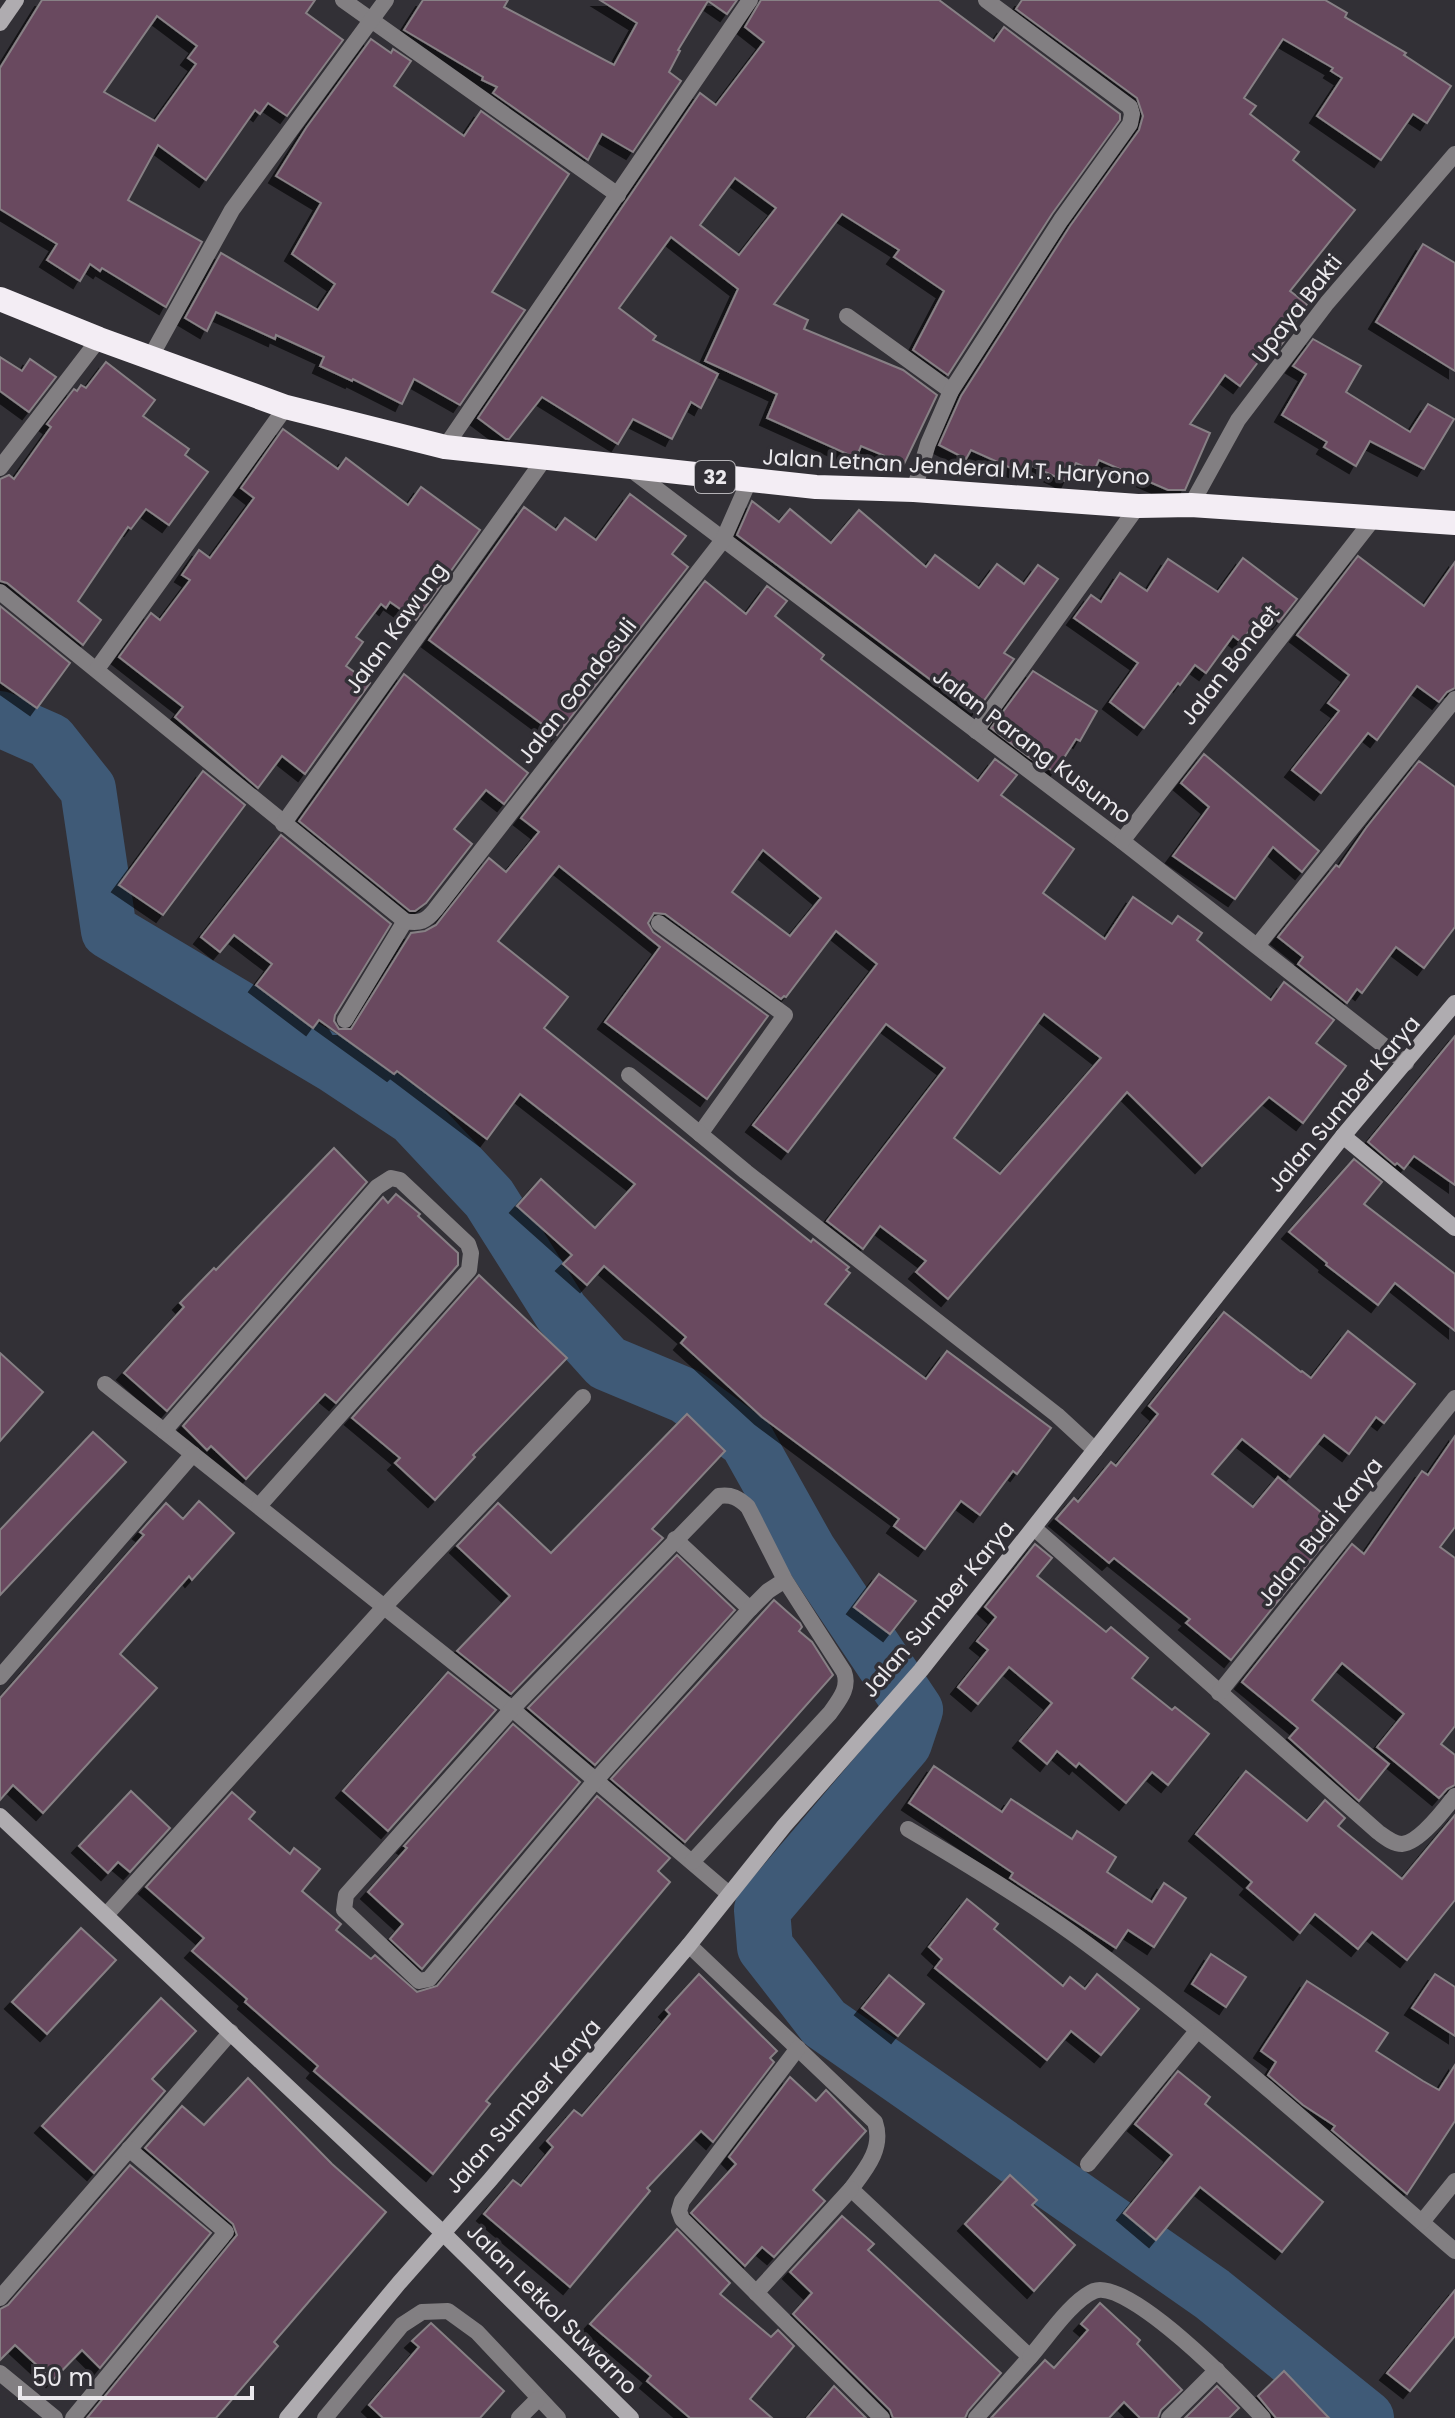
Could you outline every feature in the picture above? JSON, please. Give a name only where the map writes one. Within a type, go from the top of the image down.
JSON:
[{"type":"highway","name":"Jalan Letnan Jenderal M.T. Haryono","points":[[0,299],[99,339],[286,407],[445,447],[816,487],[914,490],[1138,506],[1191,505],[1455,523]]},
{"type":"street","points":[[0,23],[16,0]]},
{"type":"street","points":[[343,0],[618,195]]},
{"type":"street","points":[[150,358],[232,210],[386,0]]},
{"type":"street","points":[[445,447],[750,0]]},
{"type":"street","points":[[914,490],[928,444],[951,391],[1061,220],[1130,124],[1132,114],[1130,107],[986,0]]},
{"type":"street","name":"Upaya Bakti","points":[[1191,505],[1238,420],[1327,303],[1455,154]]},
{"type":"street","points":[[847,316],[951,391]]},
{"type":"street","points":[[0,468],[99,339]]},
{"type":"street","points":[[97,669],[286,407]]},
{"type":"street","name":"Jalan Kawung","points":[[283,824],[545,458]]},
{"type":"street","name":"Jalan Parang Kusumo","points":[[629,468],[1122,841],[1406,1063]]},
{"type":"street","name":"Jalan Gondosuli","points":[[405,921],[426,921],[723,540],[749,481]]},
{"type":"street","points":[[976,731],[1138,506]]},
{"type":"street","name":"Jalan Bondet","points":[[1122,841],[1374,518]]},
{"type":"street","points":[[0,592],[405,921],[345,1020]]},
{"type":"street","points":[[1257,946],[1455,699]]},
{"type":"street","points":[[659,923],[785,1015],[700,1134]]},
{"type":"street","name":"Jalan Sumber Karya","points":[[287,2418],[689,1945],[868,1728],[921,1670],[1343,1136],[1455,1003]]},
{"type":"street","points":[[629,1075],[1057,1415],[1095,1450]]},
{"type":"street","points":[[1343,1136],[1455,1228]]},
{"type":"street","points":[[164,1431],[377,1187],[391,1178],[400,1180],[468,1244],[471,1253],[469,1270],[259,1506]]},
{"type":"street","points":[[105,1384],[512,1709],[729,1894]]},
{"type":"street","points":[[107,1914],[384,1607],[583,1397]]},
{"type":"street","name":"Jalan Budi Karya","points":[[1219,1693],[1455,1398]]},
{"type":"street","points":[[0,1677],[193,1454]]},
{"type":"street","points":[[692,1862],[830,1713],[845,1691],[847,1679],[785,1580],[748,1507],[741,1500],[728,1495],[719,1496],[675,1539],[512,1709],[346,1895],[344,1910],[419,1981],[429,1979],[595,1781],[750,1609],[785,1580]]},
{"type":"street","points":[[1034,1528],[1378,1832],[1400,1844],[1419,1836],[1455,1796]]},
{"type":"street","points":[[675,1539],[750,1609]]},
{"type":"street","name":"Jalan Letkol Suwarno","points":[[0,1816],[442,2232],[631,2418]]},
{"type":"street","points":[[908,1829],[984,1873],[1073,1934],[1197,2031],[1455,2251]]},
{"type":"street","points":[[689,1945],[875,2122],[879,2134],[865,2171],[756,2293]]},
{"type":"street","points":[[1088,2164],[1197,2031]]},
{"type":"street","points":[[0,2298],[231,2032]]},
{"type":"street","points":[[798,2048],[682,2201],[679,2211],[682,2219],[882,2418]]},
{"type":"street","points":[[73,2418],[226,2232],[129,2149]]},
{"type":"street","points":[[1422,2222],[1455,2181]]},
{"type":"street","points":[[851,2189],[966,2301],[1030,2357]]},
{"type":"street","points":[[976,2418],[1080,2301],[1095,2290],[1107,2289],[1148,2310],[1217,2370],[1263,2418]]},
{"type":"street","points":[[325,2418],[402,2325],[422,2312],[448,2311],[477,2332],[558,2418]]},
{"type":"street","points":[[1169,2418],[1217,2370]]},
{"type":"street","points":[[0,2373],[55,2418]]},
{"type":"street","points":[[519,2418],[538,2399]]},
{"type":"building","points":[[42,0],[315,0],[306,13],[343,40],[287,116],[268,103],[260,114],[255,110],[206,180],[158,145],[128,200],[202,242],[166,307],[102,268],[100,271],[90,264],[80,281],[47,260],[57,244],[0,209],[0,68]],"holes":[[[157,16],[197,46],[188,58],[196,64],[155,121],[104,92]]]},
{"type":"building","points":[[423,0],[508,0],[504,7],[614,65],[637,23],[600,0],[737,0],[727,14],[708,1],[678,50],[669,72],[681,81],[633,152],[602,134],[588,160],[493,93],[497,87],[482,80],[483,77],[404,30]]},
{"type":"building","points":[[761,0],[939,0],[994,41],[1004,27],[1120,114],[1120,120],[1052,214],[948,375],[913,350],[944,291],[894,257],[899,250],[842,214],[774,304],[808,320],[804,329],[903,370],[937,395],[904,464],[861,446],[856,458],[767,418],[777,394],[705,361],[738,289],[671,237],[619,308],[656,336],[653,340],[718,374],[701,408],[691,402],[672,439],[633,419],[618,444],[542,397],[506,439],[478,418],[700,93],[716,105],[764,42],[745,27]],"holes":[[[735,178],[776,208],[739,255],[700,225]]]},
{"type":"building","points":[[1022,0],[1325,0],[1347,13],[1345,17],[1406,53],[1404,55],[1451,86],[1427,123],[1413,114],[1381,160],[1317,116],[1342,78],[1331,71],[1333,68],[1283,39],[1244,98],[1256,106],[1250,114],[1299,152],[1293,160],[1355,210],[1290,291],[1307,304],[1275,353],[1268,349],[1240,386],[1225,375],[1190,424],[1210,433],[1185,490],[1168,490],[1099,460],[1094,471],[1076,463],[1067,482],[1026,463],[1022,473],[971,450],[966,459],[939,445],[961,396],[1070,226],[1139,130],[1143,116],[1137,98],[1016,9]]},
{"type":"building","points":[[371,39],[391,53],[393,49],[411,61],[394,86],[464,136],[481,111],[569,174],[492,292],[525,310],[460,405],[414,379],[402,404],[320,366],[324,357],[276,335],[275,339],[216,312],[207,331],[185,318],[221,253],[318,310],[335,284],[292,254],[321,203],[276,176],[306,128]]},
{"type":"building","points":[[1423,244],[1455,263],[1455,371],[1376,322]]},
{"type":"building","points":[[1313,339],[1361,366],[1346,392],[1410,432],[1428,404],[1454,419],[1424,469],[1370,441],[1356,466],[1324,447],[1327,442],[1282,415],[1306,374],[1293,366]]},
{"type":"building","points":[[0,357],[22,371],[30,359],[56,377],[29,412],[0,391]]},
{"type":"building","points":[[106,362],[155,400],[143,416],[189,449],[185,455],[208,472],[169,525],[146,509],[131,529],[128,527],[78,601],[101,620],[83,645],[7,583],[0,581],[0,479],[9,475],[14,479],[51,427],[47,424],[74,389],[77,391],[81,385],[86,388]]},
{"type":"building","points":[[283,429],[338,469],[346,458],[408,505],[421,487],[480,530],[416,620],[390,602],[386,608],[381,604],[356,637],[363,642],[346,666],[370,683],[305,774],[282,756],[258,788],[175,717],[183,707],[119,657],[151,613],[160,620],[190,580],[182,575],[199,550],[210,558],[254,498],[241,488]]},
{"type":"building","points":[[630,494],[686,536],[672,554],[688,567],[557,735],[429,640],[524,507],[556,530],[565,518],[596,540]]},
{"type":"building","points":[[752,501],[779,522],[790,509],[831,543],[859,510],[926,567],[935,555],[979,588],[997,564],[1024,584],[1038,565],[1058,579],[1004,653],[1014,659],[975,713],[737,535]]},
{"type":"building","points":[[1358,556],[1424,606],[1455,562],[1455,688],[1439,702],[1417,686],[1377,740],[1368,733],[1321,793],[1292,770],[1339,711],[1328,703],[1349,675],[1297,635]]},
{"type":"building","points":[[1243,558],[1297,599],[1279,622],[1264,611],[1241,642],[1233,636],[1206,673],[1195,665],[1144,728],[1110,702],[1138,663],[1074,618],[1091,595],[1101,602],[1120,573],[1147,591],[1168,559],[1218,592]]},
{"type":"building","points":[[705,581],[746,614],[767,586],[787,601],[775,616],[824,655],[821,659],[978,781],[995,759],[1017,775],[1001,795],[1074,849],[1043,893],[1105,939],[1133,897],[1172,924],[1178,916],[1202,933],[1197,940],[1271,1000],[1284,982],[1334,1020],[1316,1043],[1346,1066],[1303,1123],[1269,1097],[1202,1166],[1127,1092],[948,1299],[916,1272],[926,1261],[880,1226],[863,1249],[827,1221],[945,1068],[886,1024],[788,1152],[753,1125],[877,964],[836,931],[786,997],[781,999],[665,914],[654,913],[648,923],[653,932],[768,1016],[707,1099],[605,1022],[660,947],[559,866],[498,941],[568,997],[544,1028],[811,1242],[813,1239],[849,1267],[846,1270],[850,1273],[825,1304],[926,1379],[947,1351],[1051,1428],[1017,1474],[1013,1471],[980,1515],[961,1501],[925,1549],[894,1526],[899,1519],[762,1417],[681,1343],[686,1337],[604,1266],[587,1285],[563,1264],[572,1255],[517,1206],[541,1179],[595,1228],[635,1184],[520,1094],[487,1139],[397,1071],[394,1074],[319,1020],[313,1028],[256,985],[272,964],[234,935],[220,952],[201,937],[281,835],[391,924],[335,1015],[334,1021],[339,1029],[351,1029],[411,933],[436,925],[489,858],[506,872],[539,832],[521,818]],"holes":[[[763,850],[821,898],[790,936],[732,892]],[[1044,1014],[1101,1058],[1000,1174],[954,1138]]]},
{"type":"building","points":[[0,606],[70,663],[37,708],[0,682]]},
{"type":"building","points":[[1033,671],[1097,711],[1080,741],[1076,739],[1055,772],[1030,758],[991,728]]},
{"type":"building","points":[[404,674],[528,773],[504,804],[486,790],[454,829],[472,844],[426,903],[415,911],[410,911],[299,821]]},
{"type":"building","points":[[1204,754],[1319,851],[1302,872],[1273,847],[1235,899],[1173,856],[1209,807],[1181,783]]},
{"type":"building","points":[[1419,761],[1455,787],[1455,927],[1424,968],[1396,947],[1362,993],[1357,989],[1347,1003],[1298,964],[1303,957],[1278,937],[1336,865],[1339,867]]},
{"type":"building","points":[[203,771],[245,805],[163,915],[119,885]]},
{"type":"building","points":[[1455,1036],[1455,1185],[1414,1156],[1404,1169],[1397,1163],[1395,1165],[1368,1142]]},
{"type":"building","points":[[334,1148],[367,1182],[167,1411],[124,1373],[184,1307],[180,1303]]},
{"type":"building","points":[[1354,1159],[1382,1182],[1364,1204],[1455,1274],[1455,1331],[1395,1283],[1378,1305],[1289,1232]]},
{"type":"building","points":[[396,1194],[458,1253],[458,1265],[336,1403],[325,1394],[246,1479],[211,1446],[207,1450],[183,1426],[383,1197],[388,1203]]},
{"type":"building","points":[[479,1275],[567,1358],[473,1455],[475,1457],[435,1500],[395,1463],[400,1458],[352,1418]]},
{"type":"building","points":[[1224,1312],[1311,1378],[1348,1331],[1415,1384],[1384,1423],[1376,1417],[1349,1454],[1324,1435],[1290,1477],[1242,1439],[1212,1474],[1253,1507],[1278,1477],[1328,1518],[1325,1522],[1335,1530],[1231,1660],[1186,1623],[1190,1619],[1114,1558],[1109,1563],[1056,1519],[1074,1498],[1078,1502],[1111,1462],[1116,1466],[1158,1414],[1149,1406]]},
{"type":"building","points":[[0,1353],[43,1392],[0,1441]]},
{"type":"building","points":[[687,1414],[725,1451],[652,1529],[663,1538],[511,1694],[457,1651],[510,1596],[457,1546],[498,1503],[551,1553]]},
{"type":"building","points":[[93,1432],[126,1462],[0,1595],[0,1530]]},
{"type":"building","points":[[1455,1436],[1455,1527],[1440,1547],[1455,1558],[1455,1726],[1441,1744],[1455,1755],[1455,1785],[1439,1798],[1377,1747],[1404,1714],[1342,1663],[1312,1700],[1389,1764],[1359,1801],[1289,1738],[1298,1728],[1242,1682],[1352,1544],[1364,1554],[1422,1471],[1428,1475]]},
{"type":"building","points":[[199,1501],[234,1533],[192,1580],[189,1576],[120,1654],[157,1688],[43,1813],[13,1785],[0,1800],[0,1698],[144,1535],[140,1532],[166,1503],[183,1519]]},
{"type":"building","points":[[1035,1544],[1052,1558],[1037,1576],[1106,1632],[1111,1627],[1148,1658],[1132,1678],[1209,1734],[1168,1785],[1152,1772],[1126,1803],[1079,1763],[1076,1767],[1057,1751],[1047,1764],[1020,1741],[1052,1703],[1009,1667],[978,1704],[958,1687],[988,1650],[977,1641],[996,1617],[985,1607]]},
{"type":"building","points":[[677,1555],[735,1610],[595,1765],[528,1708]]},
{"type":"building","points":[[879,1574],[916,1601],[890,1634],[854,1607]]},
{"type":"building","points":[[774,1600],[800,1623],[802,1627],[799,1631],[812,1642],[833,1675],[685,1842],[611,1779]]},
{"type":"building","points":[[448,1672],[496,1710],[388,1831],[343,1791]]},
{"type":"building","points":[[513,1724],[580,1782],[422,1969],[390,1939],[403,1924],[368,1892],[407,1848],[404,1846]]},
{"type":"building","points":[[934,1766],[1002,1812],[1011,1799],[1072,1839],[1077,1831],[1116,1857],[1107,1872],[1152,1902],[1164,1883],[1186,1898],[1154,1947],[1128,1930],[1116,1948],[1010,1878],[1013,1873],[909,1803]]},
{"type":"building","points":[[1246,1771],[1307,1821],[1325,1800],[1345,1818],[1338,1826],[1402,1879],[1455,1815],[1455,1900],[1407,1960],[1372,1932],[1358,1949],[1315,1914],[1300,1933],[1247,1888],[1252,1882],[1196,1834]]},
{"type":"building","points":[[131,1791],[170,1828],[130,1872],[118,1862],[108,1873],[79,1846]]},
{"type":"building","points":[[232,1792],[255,1812],[249,1819],[290,1854],[294,1848],[320,1869],[302,1891],[341,1924],[336,1930],[371,1959],[375,1955],[417,1992],[437,1986],[597,1796],[670,1858],[658,1871],[670,1882],[486,2101],[490,2104],[433,2174],[314,2071],[318,2066],[192,1951],[204,1938],[146,1887]]},
{"type":"building","points":[[967,1899],[998,1924],[994,1929],[1063,1986],[1070,1977],[1085,1989],[1097,1974],[1139,2009],[1101,2055],[1071,2031],[1047,2060],[935,1968],[942,1959],[929,1947]]},
{"type":"building","points":[[81,1928],[116,1960],[47,2034],[12,2002]]},
{"type":"building","points":[[1211,1954],[1246,1977],[1226,2007],[1192,1984]]},
{"type":"building","points":[[699,1974],[777,2051],[770,2058],[774,2062],[713,2142],[701,2131],[647,2188],[650,2191],[570,2287],[484,2214],[513,2180],[521,2186],[553,2147],[547,2141],[574,2110],[582,2116],[670,2014],[666,2010]]},
{"type":"building","points":[[1435,1974],[1455,1987],[1455,2036],[1412,2008]]},
{"type":"building","points":[[889,1975],[924,2004],[898,2036],[862,2008]]},
{"type":"building","points":[[1307,1981],[1388,2033],[1376,2051],[1423,2081],[1439,2090],[1455,2065],[1455,2121],[1407,2194],[1332,2130],[1335,2126],[1303,2105],[1268,2075],[1276,2062],[1261,2051]]},
{"type":"building","points":[[161,1998],[196,2031],[152,2079],[165,2091],[94,2173],[42,2126]]},
{"type":"building","points":[[1178,2071],[1210,2097],[1205,2104],[1323,2202],[1282,2252],[1200,2187],[1156,2240],[1124,2213],[1172,2155],[1135,2124]]},
{"type":"building","points":[[790,2077],[816,2101],[826,2090],[866,2131],[813,2190],[825,2201],[774,2257],[762,2247],[745,2266],[691,2213],[736,2164],[729,2157]]},
{"type":"building","points":[[248,2078],[332,2164],[386,2212],[274,2342],[278,2346],[216,2418],[87,2418],[237,2235],[233,2224],[145,2148],[182,2106],[204,2125]]},
{"type":"building","points":[[130,2165],[211,2233],[100,2368],[82,2350],[53,2380],[15,2345],[0,2360],[0,2309],[8,2305]]},
{"type":"building","points":[[1010,2175],[1037,2200],[1032,2205],[1075,2245],[1034,2291],[965,2224]]},
{"type":"building","points":[[842,2216],[874,2244],[868,2250],[1001,2373],[965,2418],[893,2418],[890,2410],[793,2314],[812,2293],[790,2272]]},
{"type":"building","points":[[677,2229],[730,2283],[720,2294],[771,2337],[778,2330],[794,2346],[750,2399],[772,2418],[690,2418],[647,2381],[651,2376],[590,2324]]},
{"type":"building","points":[[1455,2290],[1455,2336],[1410,2391],[1387,2373]]},
{"type":"building","points":[[1100,2303],[1140,2340],[1137,2344],[1182,2390],[1161,2410],[1158,2418],[1140,2418],[1124,2402],[1109,2418],[991,2418],[1045,2360],[1054,2368],[1088,2330],[1081,2324]]},
{"type":"building","points":[[431,2323],[504,2391],[480,2418],[383,2418],[369,2405],[419,2347],[412,2341]]},
{"type":"building","points":[[1284,2371],[1329,2418],[1276,2418],[1258,2396]]},
{"type":"building","points":[[834,2386],[866,2418],[807,2418]]},
{"type":"building","points":[[1217,2386],[1239,2408],[1229,2418],[1185,2418]]},
{"type":"waterway","points":[[0,719],[50,741],[88,789],[109,931],[334,1065],[414,1118],[489,1198],[561,1312],[607,1363],[686,1396],[747,1441],[808,1550],[915,1710],[904,1743],[762,1910],[765,1947],[824,2023],[1212,2294],[1366,2418]]}]
